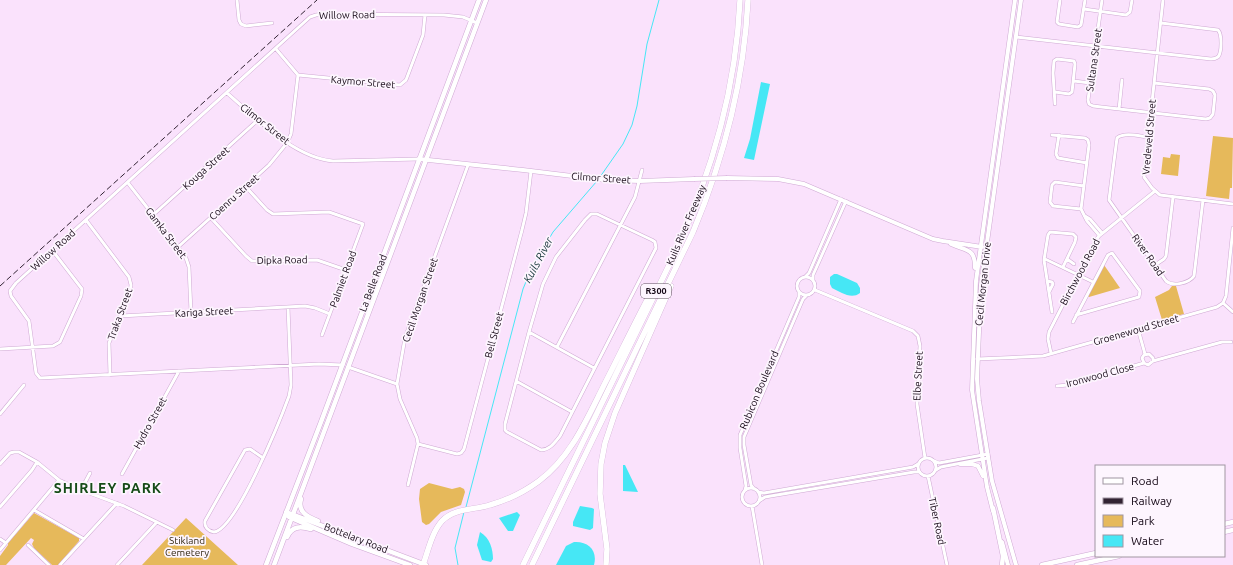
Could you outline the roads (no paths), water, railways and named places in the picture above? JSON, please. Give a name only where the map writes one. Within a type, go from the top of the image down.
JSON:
[{"type":"highway","name":"Kuils River Freeway","points":[[522,565],[672,257],[701,191],[721,128],[737,43],[740,0]]},
{"type":"highway","name":"Kuils River Freeway","points":[[532,565],[680,261],[711,188],[729,128],[740,76],[748,0]]},
{"type":"highway","points":[[424,565],[436,530],[443,520],[450,514],[480,508],[507,500],[530,487],[550,472],[570,448],[584,425],[661,273],[672,257]]},
{"type":"highway","points":[[606,565],[606,549],[600,494],[601,469],[605,443],[615,413],[669,292],[680,261]]},
{"type":"main road","name":"La Belle Road","points":[[266,565],[343,365],[479,0]]},
{"type":"main road","name":"La Belle Road","points":[[274,565],[486,0]]},
{"type":"main road","points":[[313,461],[300,502],[300,508],[305,515],[329,531]]},
{"type":"main road","points":[[993,508],[1003,556],[1002,565]]},
{"type":"main road","name":"Bottelary Road","points":[[285,514],[424,565]]},
{"type":"main road","points":[[281,546],[290,531],[296,527],[329,531]]},
{"type":"main road","name":"Bottelary Road","points":[[329,531],[362,548],[410,565]]},
{"type":"main road","points":[[1042,565],[1095,553]]},
{"type":"main road","points":[[1077,565],[1114,557]]},
{"type":"street","points":[[237,0],[239,20],[241,24],[246,26],[272,23]]},
{"type":"street","name":"Cecil Morgan Drive","points":[[1008,565],[989,493],[982,457],[972,398],[972,359],[977,272],[1015,0]]},
{"type":"street","name":"Cecil Morgan Drive","points":[[1016,565],[994,488],[988,456],[978,401],[978,359],[980,295],[1021,0]]},
{"type":"street","points":[[1060,0],[1057,20],[1059,24],[1080,26],[1085,0]]},
{"type":"street","name":"Sultana Street","points":[[1102,0],[1090,83],[1088,102],[1090,105],[1206,119],[1210,118],[1213,114],[1215,95],[1213,91],[1209,89],[1154,83]]},
{"type":"street","points":[[1084,9],[1126,15],[1130,11],[1132,0]]},
{"type":"street","name":"Vredeveld Street","points":[[1155,191],[1145,179],[1144,175],[1163,0]]},
{"type":"street","name":"Willow Road","points":[[397,384],[343,365],[319,364],[40,378],[36,372],[29,321],[11,296],[10,291],[13,286],[52,250],[128,183],[310,17],[316,15],[459,16],[477,23]]},
{"type":"street","name":"Kaymor Street","points":[[298,75],[400,85],[406,80],[423,35],[425,15]]},
{"type":"street","points":[[1010,37],[1213,59],[1219,55],[1221,34],[1216,29],[1161,23]]},
{"type":"street","points":[[276,49],[298,75],[291,133],[287,143]]},
{"type":"street","points":[[1055,92],[1071,94],[1074,81],[1075,62],[1055,59],[1053,73],[1055,104]]},
{"type":"street","points":[[1119,109],[1122,80]]},
{"type":"street","points":[[1074,81],[1090,83]]},
{"type":"street","name":"Cilmor Street","points":[[227,93],[287,143],[312,156],[327,161],[419,159],[606,180],[640,181],[763,178],[789,180],[804,184],[843,200],[924,236],[943,241],[986,248]]},
{"type":"street","name":"Kouga Street","points":[[153,215],[258,120]]},
{"type":"street","points":[[1052,134],[1085,138],[1088,140],[1089,145],[1081,209],[1084,215],[1090,219],[1101,234]]},
{"type":"street","points":[[1059,136],[1056,154],[1058,158],[1087,163]]},
{"type":"street","name":"River Road","points":[[1148,137],[1118,136],[1116,140],[1109,200],[1166,281],[1170,284],[1182,283],[1190,280],[1195,274],[1203,200]]},
{"type":"street","name":"Coenru Street","points":[[178,248],[269,165],[287,143]]},
{"type":"street","name":"Cecil Morgan Street","points":[[418,444],[417,438],[400,399],[397,384],[406,334],[468,165]]},
{"type":"street","points":[[557,348],[636,197],[642,170]]},
{"type":"street","name":"Bell Street","points":[[418,444],[457,454],[464,451],[522,230],[526,213],[531,171]]},
{"type":"street","points":[[1081,209],[1053,206],[1050,202],[1052,185],[1055,182],[1084,186]]},
{"type":"street","name":"Gamka Street","points":[[128,183],[186,258],[189,267],[191,312]]},
{"type":"street","name":"Palmiet Road","points":[[246,187],[267,210],[273,214],[329,212],[363,224],[322,335]]},
{"type":"street","points":[[1155,191],[1160,195],[1233,204]]},
{"type":"street","name":"Birchwood Road","points":[[1051,354],[1048,339],[1049,332],[1101,234],[1155,191]]},
{"type":"street","points":[[1155,265],[1166,256],[1173,197]]},
{"type":"street","points":[[843,200],[814,275],[813,280],[815,290],[811,294],[807,295],[800,292],[797,288],[797,284],[800,279],[809,273],[843,200]]},
{"type":"street","points":[[597,214],[620,225],[652,240],[655,242],[656,248],[560,436],[550,447],[544,450],[537,449],[507,432],[505,430],[505,424],[539,294],[548,273],[563,247],[588,215],[597,214]]},
{"type":"street","name":"Dipka Road","points":[[211,218],[252,261],[317,260],[346,270]]},
{"type":"street","name":"Traka Street","points":[[86,220],[126,273],[130,282],[130,292],[109,343],[110,375]]},
{"type":"street","points":[[1233,228],[1226,296],[1222,303],[1233,312]]},
{"type":"street","points":[[1052,312],[1044,259],[1049,233],[1073,234],[1076,237],[1063,267]]},
{"type":"street","points":[[943,241],[972,253],[975,258],[977,272]]},
{"type":"street","points":[[0,349],[53,346],[59,344],[81,294],[81,288],[52,250]]},
{"type":"street","points":[[1073,322],[1076,315],[1093,282],[1108,255],[1112,253],[1140,291],[1140,295],[1138,298],[1076,315]]},
{"type":"street","points":[[1044,259],[1093,282]]},
{"type":"street","points":[[1066,259],[1074,264]]},
{"type":"street","points":[[805,277],[813,280]]},
{"type":"street","name":"Elbe Street","points":[[815,290],[913,331],[918,336],[920,346],[916,404],[925,458]]},
{"type":"street","name":"Rubicon Boulevard","points":[[745,490],[746,485],[740,448],[740,435],[800,292]]},
{"type":"street","name":"Rubicon Boulevard","points":[[754,489],[751,483],[744,445],[744,437],[803,299],[807,295]]},
{"type":"street","name":"Groenewoud Street","points":[[972,359],[1034,357],[1051,354],[1216,307],[1222,303]]},
{"type":"street","points":[[263,458],[250,448],[245,450],[205,521],[205,525],[208,530],[217,532],[222,530],[259,469],[289,396],[291,385],[288,307]]},
{"type":"street","name":"Kariga Street","points":[[120,316],[288,307],[309,307],[330,314]]},
{"type":"street","name":"Ironwood Close","points":[[1138,329],[1146,354]]},
{"type":"street","points":[[529,332],[594,368]]},
{"type":"street","points":[[1152,361],[1152,356],[1149,354],[1146,354],[1142,358],[1144,363],[1148,365],[1152,361],[1222,342],[1231,342]]},
{"type":"street","name":"Ironwood Close","points":[[1057,386],[1068,385],[1144,363]]},
{"type":"street","name":"Hydro Street","points":[[122,474],[179,371]]},
{"type":"street","points":[[516,381],[572,412]]},
{"type":"street","points":[[1,412],[24,385]]},
{"type":"street","points":[[408,485],[418,444]]},
{"type":"street","points":[[0,464],[10,454],[19,452],[37,462],[59,480],[116,503],[173,530]]},
{"type":"street","points":[[988,456],[939,463],[934,462],[932,459],[925,458],[914,467],[764,493],[758,492],[754,489],[749,489],[745,490],[742,496],[742,502],[746,505],[752,506],[756,505],[764,497],[826,488],[914,472],[919,472],[924,476],[928,476],[932,475],[939,467],[960,464],[972,464],[978,466],[989,493]]},
{"type":"street","points":[[960,464],[982,457]]},
{"type":"street","points":[[0,507],[32,470],[37,462]]},
{"type":"street","points":[[934,462],[936,464],[936,470]]},
{"type":"street","points":[[918,464],[919,472]]},
{"type":"street","points":[[81,490],[90,473]]},
{"type":"street","name":"Tiber Road","points":[[928,476],[947,565]]},
{"type":"street","points":[[0,550],[59,480]]},
{"type":"street","points":[[758,492],[760,496],[759,501]]},
{"type":"street","points":[[60,565],[116,503]]},
{"type":"street","points":[[752,506],[762,565]]},
{"type":"street","points":[[34,510],[84,539]]},
{"type":"street","points":[[117,565],[157,522]]},
{"type":"street","points":[[0,540],[6,543]]},
{"type":"street","points":[[28,545],[49,565]]},
{"type":"water","points":[[761,82],[770,84],[754,160],[744,158],[750,139]]},
{"type":"water","points":[[834,274],[857,283],[860,288],[860,293],[850,296],[832,288],[830,284],[830,277]]},
{"type":"water","points":[[623,465],[625,465],[638,492],[623,491]]},
{"type":"water","points":[[580,506],[594,509],[593,528],[590,530],[573,526],[573,522]]},
{"type":"water","points":[[517,512],[520,515],[513,531],[508,531],[499,518]]},
{"type":"water","points":[[480,532],[486,537],[492,548],[493,559],[491,562],[482,560],[477,545]]},
{"type":"water","points":[[574,542],[584,543],[591,548],[595,555],[594,565],[556,565],[566,546]]},
{"type":"waterway","name":"Kuils River","points":[[600,177],[623,144],[632,125],[637,106],[647,44],[659,0]]},
{"type":"waterway","name":"Kuils River","points":[[466,507],[523,289],[530,272],[553,232],[597,181]]},
{"type":"waterway","name":"Kuils River","points":[[458,565],[455,548],[464,512]]},
{"type":"railway","points":[[0,286],[317,0]]},
{"type":"district","name":"SHIRLEY PARK","points":[[108,488]]},
{"type":"park label","name":"Stikland Cemetery","points":[[187,546]]}]
